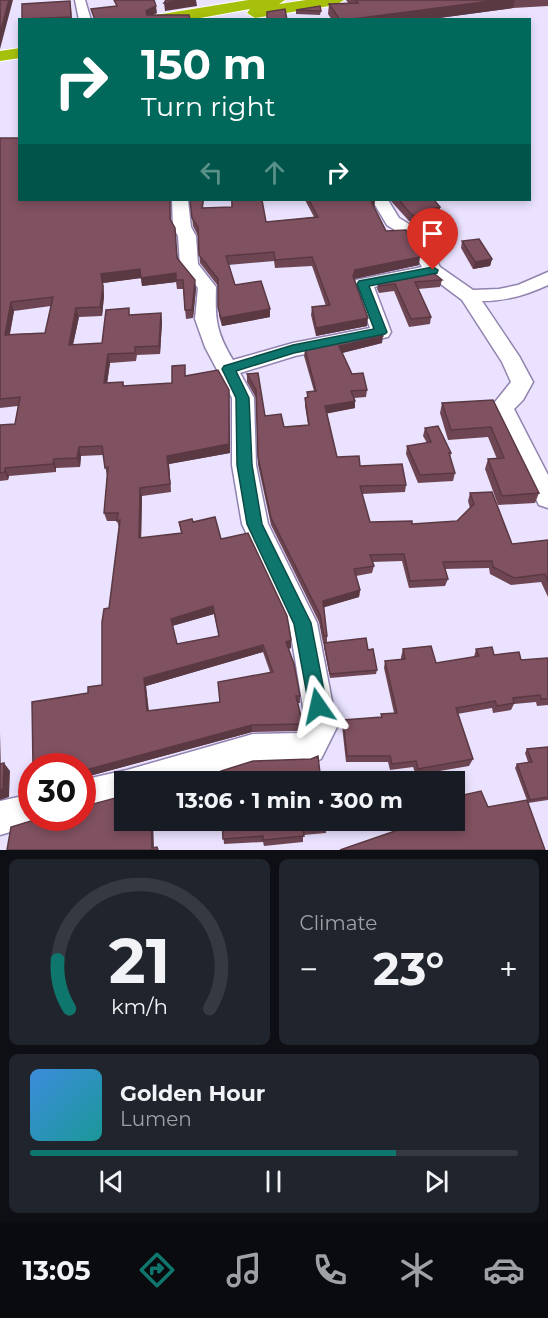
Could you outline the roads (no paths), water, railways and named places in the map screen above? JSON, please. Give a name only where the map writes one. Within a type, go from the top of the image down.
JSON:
[{"type":"highway","points":[[168,18],[277,0]]},
{"type":"highway","points":[[241,18],[264,16],[336,0]]},
{"type":"highway","points":[[0,45],[18,41]]},
{"type":"highway","points":[[0,56],[18,53]]},
{"type":"street","points":[[80,0],[85,18]]},
{"type":"street","points":[[176,771],[253,750],[310,748],[322,727],[303,623],[255,524],[244,465],[243,398],[215,347],[205,319],[207,287],[189,265],[187,236],[182,227],[180,201]]},
{"type":"street","points":[[381,201],[393,221],[413,234],[433,270],[470,296],[512,361],[522,382],[515,395],[502,407],[548,498]]},
{"type":"street","points":[[228,369],[293,350],[381,332],[363,284],[433,270]]},
{"type":"street","points":[[470,296],[499,296],[524,289],[548,278]]},
{"type":"street","points":[[96,792],[114,788]]},
{"type":"street","points":[[0,818],[18,814]]}]
